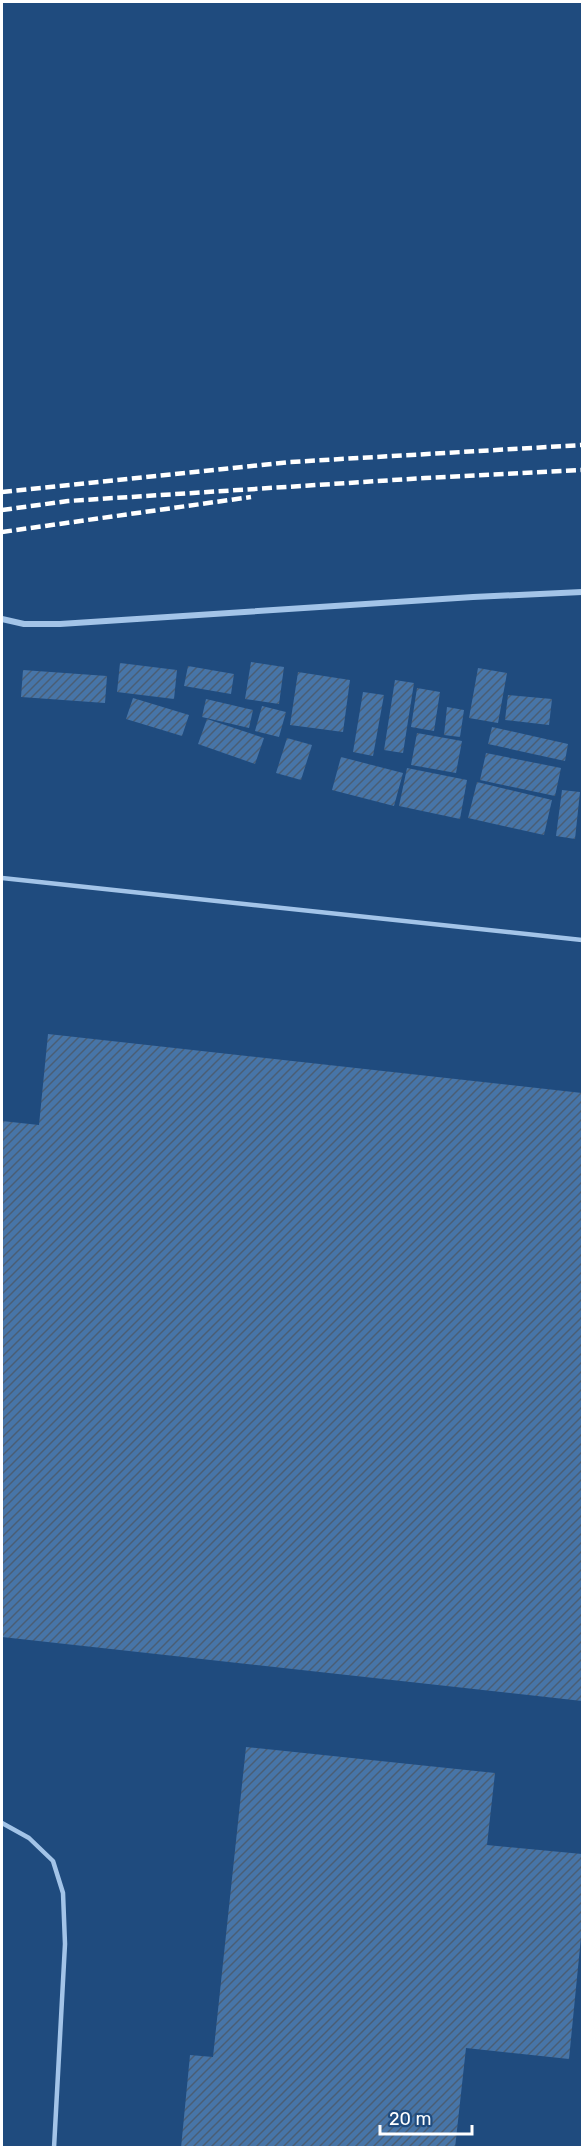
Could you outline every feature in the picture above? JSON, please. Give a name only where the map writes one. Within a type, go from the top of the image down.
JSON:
[{"type":"street","points":[[2,619],[24,624],[70,624],[473,597],[582,592]]},
{"type":"lane","points":[[2,878],[582,940]]},
{"type":"lane","points":[[2,1823],[29,1838],[53,1861],[63,1893],[65,1944],[54,2148]]},
{"type":"building","points":[[251,662],[284,667],[279,704],[245,699]]},
{"type":"building","points":[[120,663],[177,670],[174,699],[117,692]]},
{"type":"building","points":[[188,666],[234,674],[231,694],[184,686]]},
{"type":"building","points":[[478,668],[507,673],[498,723],[469,718]]},
{"type":"building","points":[[23,670],[107,676],[105,703],[21,697]]},
{"type":"building","points":[[298,672],[350,680],[343,732],[290,725]]},
{"type":"building","points":[[395,680],[414,683],[403,753],[384,750]]},
{"type":"building","points":[[417,688],[440,692],[434,731],[411,727]]},
{"type":"building","points":[[363,692],[384,695],[373,756],[353,752]]},
{"type":"building","points":[[508,695],[552,699],[549,725],[505,720]]},
{"type":"building","points":[[133,698],[189,715],[182,736],[126,719]]},
{"type":"building","points":[[206,699],[253,710],[249,728],[202,717]]},
{"type":"building","points":[[262,706],[286,712],[279,737],[255,731]]},
{"type":"building","points":[[447,707],[464,710],[460,737],[444,735]]},
{"type":"building","points":[[207,719],[264,738],[255,764],[198,744]]},
{"type":"building","points":[[492,727],[568,744],[565,761],[488,744]]},
{"type":"building","points":[[417,733],[462,741],[456,773],[411,765]]},
{"type":"building","points":[[287,738],[312,745],[301,780],[276,773]]},
{"type":"building","points":[[486,753],[561,768],[555,796],[480,780]]},
{"type":"building","points":[[341,757],[403,773],[394,806],[332,790]]},
{"type":"building","points":[[407,768],[467,780],[460,819],[399,806]]},
{"type":"building","points":[[477,782],[552,800],[544,835],[468,818]]},
{"type":"building","points":[[562,790],[580,792],[575,839],[556,836]]},
{"type":"building","points":[[48,1034],[582,1093],[582,1701],[2,1637],[2,1121],[39,1125]]},
{"type":"building","points":[[246,1747],[495,1773],[487,1845],[582,1854],[582,1927],[569,2059],[466,2048],[455,2148],[181,2148],[190,2055],[213,2057]]},
{"type":"railway","points":[[2,492],[290,462],[582,445]]},
{"type":"railway","points":[[2,510],[68,501],[582,470]]},
{"type":"railway","points":[[2,532],[251,497]]}]
